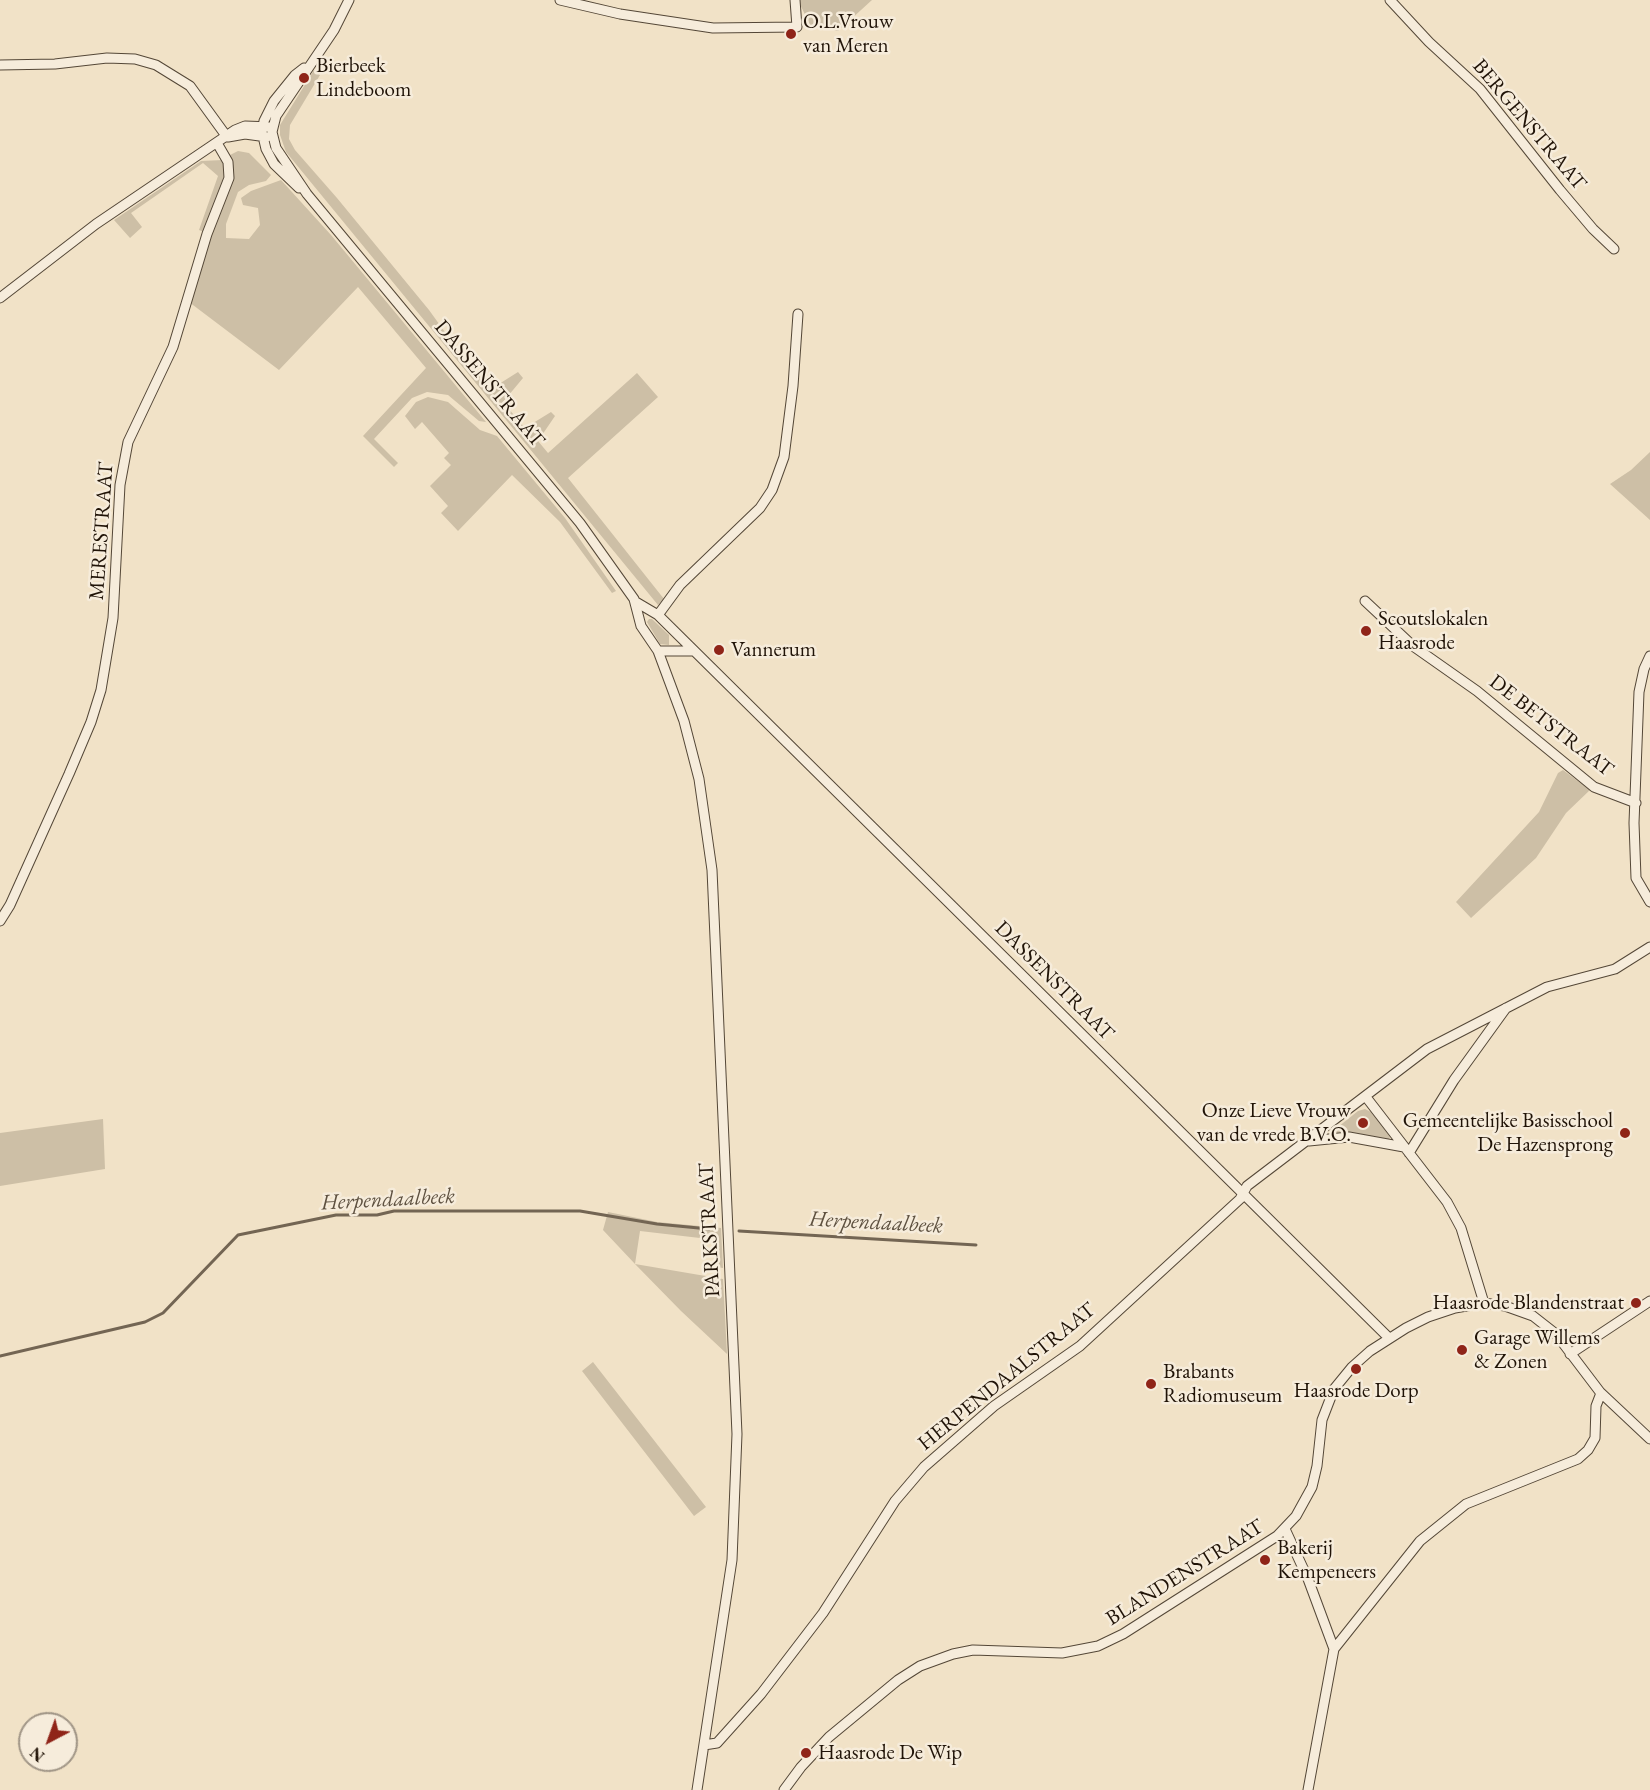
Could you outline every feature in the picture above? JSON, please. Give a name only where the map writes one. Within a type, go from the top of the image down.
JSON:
[{"type":"street","points":[[267,126],[334,30],[349,0]]},
{"type":"street","points":[[560,0],[620,14],[713,28],[797,27],[795,0]]},
{"type":"street","name":"BERGENSTRAAT","points":[[1390,0],[1480,89],[1593,230],[1614,249]]},
{"type":"street","points":[[0,66],[55,64],[107,58],[135,59],[156,65],[190,86],[227,137]]},
{"type":"street","points":[[0,298],[96,224],[217,143],[245,126],[267,126]]},
{"type":"street","points":[[267,126],[273,138]]},
{"type":"street","name":"DASSENSTRAAT","points":[[267,126],[262,137],[274,164],[308,194]]},
{"type":"street","points":[[227,137],[245,134],[273,138]]},
{"type":"street","name":"DASSENSTRAAT","points":[[273,138],[280,157],[308,194],[560,498],[636,602],[655,614],[1244,1192],[1389,1338]]},
{"type":"street","name":"MERESTRAAT","points":[[0,921],[10,905],[69,774],[91,722],[101,690],[113,618],[120,485],[128,442],[173,347],[207,234],[229,178],[228,162],[217,143]]},
{"type":"street","points":[[639,619],[644,613],[655,614],[680,585],[760,508],[772,490],[784,457],[793,386],[798,314]]},
{"type":"street","name":"DE BETSTRAAT","points":[[1365,601],[1413,646],[1477,691],[1594,787],[1636,803]]},
{"type":"street","name":"DASSENSTRAAT","points":[[636,602],[639,619]]},
{"type":"street","name":"PARKSTRAAT","points":[[639,619],[658,651],[693,752],[710,852],[736,1391],[736,1485],[732,1560],[697,1790]]},
{"type":"street","points":[[665,671],[678,637]]},
{"type":"street","points":[[658,651],[692,651]]},
{"type":"street","points":[[1650,656],[1644,669],[1639,693],[1636,803],[1636,878],[1650,902]]},
{"type":"street","name":"HERPENDAALSTRAAT","points":[[704,1745],[717,1743],[761,1694],[823,1613],[896,1501],[924,1467],[958,1434],[994,1406],[1080,1346],[1240,1199],[1247,1186],[1426,1049],[1547,987],[1615,969],[1650,947]]},
{"type":"street","points":[[1407,1150],[1506,1008]]},
{"type":"street","points":[[1366,1097],[1447,1202],[1461,1228],[1484,1303]]},
{"type":"street","points":[[1307,1141],[1348,1137],[1407,1150]]},
{"type":"street","points":[[1570,1354],[1650,1301]]},
{"type":"street","name":"BLANDENSTRAAT","points":[[784,1790],[801,1767],[829,1737],[898,1680],[921,1666],[952,1654],[973,1650],[1054,1654],[1098,1646],[1123,1634],[1204,1584],[1285,1529],[1301,1509],[1312,1487],[1317,1466],[1320,1428],[1331,1395],[1352,1367],[1389,1338],[1441,1312],[1484,1303],[1505,1306],[1533,1316],[1556,1334],[1601,1393],[1650,1439]]},
{"type":"street","points":[[1308,1790],[1334,1649],[1420,1540],[1466,1504],[1510,1484],[1578,1459],[1588,1450],[1595,1438],[1596,1406],[1601,1393]]},
{"type":"street","points":[[1285,1529],[1308,1579],[1334,1649]]},
{"type":"shaded area","points":[[798,0],[872,0],[838,31],[810,25]]},
{"type":"shaded area","points":[[314,70],[320,75],[290,125],[289,139],[295,150],[429,310],[463,357],[491,389],[518,372],[523,378],[503,402],[525,428],[551,412],[555,416],[538,441],[548,453],[637,373],[658,397],[568,478],[664,599],[658,605],[286,152],[280,135],[280,125]]},
{"type":"shaded area","points":[[238,151],[249,153],[271,175],[266,181],[249,185],[238,192],[226,224],[226,238],[249,239],[260,225],[258,208],[243,205],[241,198],[251,191],[281,180],[331,235],[486,422],[479,421],[448,395],[427,392],[412,398],[374,439],[398,463],[394,467],[363,436],[426,368],[358,287],[279,370],[189,302],[209,234],[234,172],[230,155]]},
{"type":"shaded area","points":[[223,160],[227,175],[204,232],[199,230],[218,176],[203,163],[131,213],[142,227],[130,238],[114,220],[201,161]]},
{"type":"shaded area","points":[[428,397],[448,402],[480,430],[497,436],[565,518],[616,591],[612,593],[560,522],[512,475],[458,531],[441,513],[448,506],[430,486],[451,465],[444,458],[449,453],[422,422],[415,429],[405,416],[416,402]]},
{"type":"shaded area","points":[[1650,452],[1650,520],[1610,484],[1631,470]]},
{"type":"shaded area","points":[[652,619],[669,635],[669,645],[660,644],[647,622]]},
{"type":"shaded area","points":[[1563,770],[1590,790],[1566,813],[1536,858],[1471,918],[1456,902],[1539,812],[1558,773]]},
{"type":"shaded area","points":[[1365,1109],[1373,1113],[1390,1137],[1389,1140],[1328,1135],[1358,1111]]},
{"type":"shaded area","points":[[103,1119],[105,1169],[0,1186],[0,1133]]},
{"type":"shaded area","points":[[608,1212],[657,1222],[721,1228],[723,1268],[717,1267],[717,1240],[640,1231],[635,1264],[603,1230]]},
{"type":"shaded area","points":[[635,1264],[723,1279],[727,1354],[681,1311]]},
{"type":"shaded area","points":[[593,1362],[706,1507],[694,1516],[582,1371]]},
{"type":"waterway","name":"Herpendaalbeek","points":[[0,1356],[145,1322],[163,1313],[238,1235],[336,1215],[377,1215],[394,1211],[580,1211],[657,1224],[709,1229]]},
{"type":"waterway","name":"Herpendaalbeek","points":[[739,1231],[976,1245]]},
{"type":"place","name":"O.L.Vrouw van Meren","points":[[791,34]]},
{"type":"place","name":"Bierbeek Lindeboom","points":[[304,78]]},
{"type":"place","name":"Scoutslokalen Haasrode","points":[[1366,631]]},
{"type":"place","name":"Vannerum","points":[[719,650]]},
{"type":"place","name":"Onze Lieve Vrouw van de vrede B.V.O.","points":[[1363,1123]]},
{"type":"place","name":"Gemeentelijke Basisschool De Hazensprong","points":[[1625,1133]]},
{"type":"place","name":"Haasrode Blandenstraat","points":[[1636,1303]]},
{"type":"place","name":"Garage Willems & Zonen","points":[[1462,1350]]},
{"type":"place","name":"Haasrode Dorp","points":[[1356,1369]]},
{"type":"place","name":"Brabants Radiomuseum","points":[[1151,1384]]},
{"type":"place","name":"Bakerij Kempeneers","points":[[1265,1560]]},
{"type":"place","name":"Haasrode De Wip","points":[[806,1753]]}]
